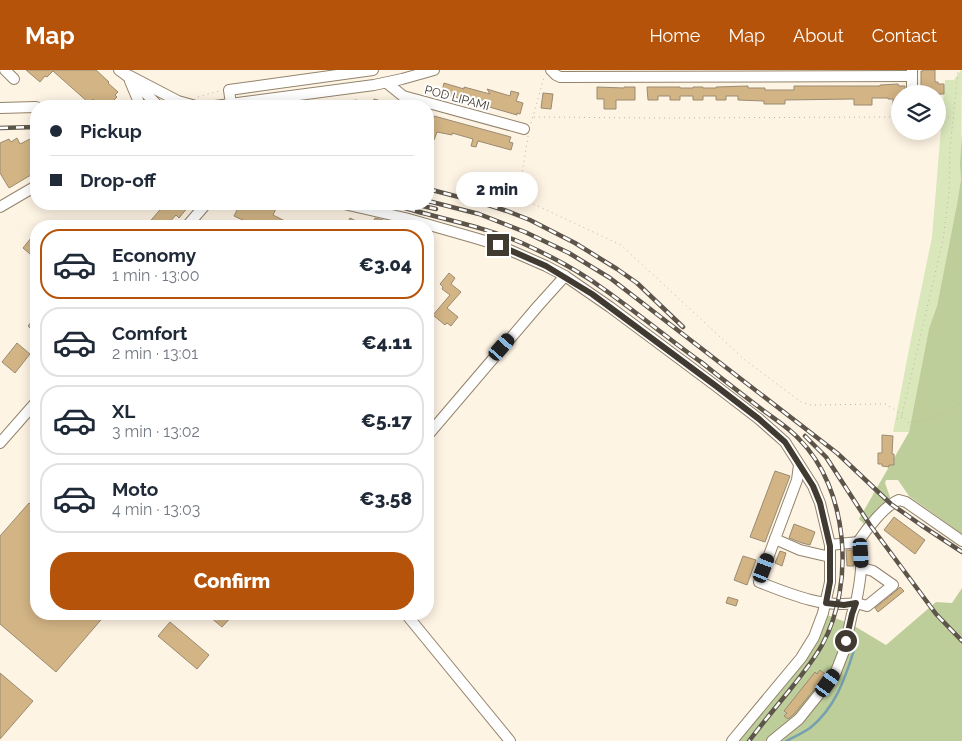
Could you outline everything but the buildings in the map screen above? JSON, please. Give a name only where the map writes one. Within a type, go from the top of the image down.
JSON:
[{"type":"street","points":[[5,70],[14,79]]},
{"type":"street","points":[[230,100],[229,90],[372,70],[374,85]]},
{"type":"street","points":[[261,100],[374,85],[434,70]]},
{"type":"street","points":[[551,70],[560,77],[912,73]]},
{"type":"street","points":[[124,73],[176,100]]},
{"type":"street","points":[[124,73],[138,100]]},
{"type":"street","points":[[124,73],[152,100]]},
{"type":"street","points":[[297,80],[299,95]]},
{"type":"street","name":"POD LIPAMI","points":[[387,82],[403,96],[419,100]]},
{"type":"street","name":"POD LIPAMI","points":[[434,104],[528,128]]},
{"type":"street","points":[[0,108],[30,107]]},
{"type":"street","points":[[0,207],[30,190]]},
{"type":"street","points":[[195,220],[206,210]]},
{"type":"street","points":[[370,210],[412,220]]},
{"type":"street","points":[[434,226],[498,245],[565,276],[610,307],[759,419],[785,442],[813,486],[820,503],[830,546],[830,582],[826,603],[814,637],[800,658],[732,741]]},
{"type":"street","points":[[434,428],[565,276]]},
{"type":"street","points":[[0,444],[30,409]]},
{"type":"street","points":[[799,465],[797,480],[759,582],[797,596],[826,603],[844,605],[856,603],[867,606],[893,585],[873,571],[862,568]]},
{"type":"street","points":[[830,546],[858,542],[870,525],[891,504],[899,500],[906,502],[962,541]]},
{"type":"street","points":[[775,539],[800,550],[830,557]]},
{"type":"street","points":[[772,741],[799,719],[835,674],[844,651],[856,603],[862,568],[858,542]]},
{"type":"street","points":[[411,620],[510,741]]},
{"type":"path","points":[[56,74],[59,70]]},
{"type":"path","points":[[551,70],[544,78],[528,128],[520,187],[522,195],[527,201],[621,246],[745,360],[801,402],[811,405],[886,404],[902,415],[909,423],[952,412],[957,404],[962,403]]},
{"type":"path","points":[[898,420],[901,419],[902,415],[942,240],[948,193],[950,149],[958,70]]},
{"type":"path","points":[[199,100],[208,94],[229,90]]},
{"type":"path","points":[[533,116],[656,118],[891,117]]},
{"type":"path","points":[[946,117],[953,117]]},
{"type":"green space","points":[[962,70],[961,179],[957,204],[937,306],[929,328],[909,432],[893,432],[932,237],[940,140],[946,140],[945,80],[954,80]]},
{"type":"green space","points":[[962,133],[962,534],[909,496],[898,480],[886,480],[885,483],[890,497],[866,526],[859,519],[909,432],[929,328],[937,306],[957,204],[961,179]]},
{"type":"green space","points":[[962,588],[962,741],[737,741],[827,615],[851,624],[886,645],[936,602],[952,603]]},
{"type":"waterway","points":[[786,741],[810,728],[833,702],[843,682],[854,650]]},
{"type":"railway","points":[[0,128],[30,127]]},
{"type":"railway","points":[[434,191],[507,211],[530,220],[575,243],[637,283],[683,327]]},
{"type":"railway","points":[[434,203],[479,214],[525,232],[569,253],[610,278],[837,453],[891,504],[962,552]]},
{"type":"railway","points":[[412,210],[490,231],[522,243],[554,259],[585,276],[605,290],[705,365]]},
{"type":"railway","points":[[701,362],[791,431],[816,460],[828,484],[837,510],[842,538],[842,567],[839,595],[833,621],[815,657],[749,741]]},
{"type":"railway","points":[[805,436],[826,457],[870,525],[936,614],[962,641]]},
{"type":"route","points":[[498,245],[546,266],[592,294],[716,386],[785,442],[813,486],[820,503],[830,546],[830,582],[826,603],[844,605],[856,603],[846,641]]}]
